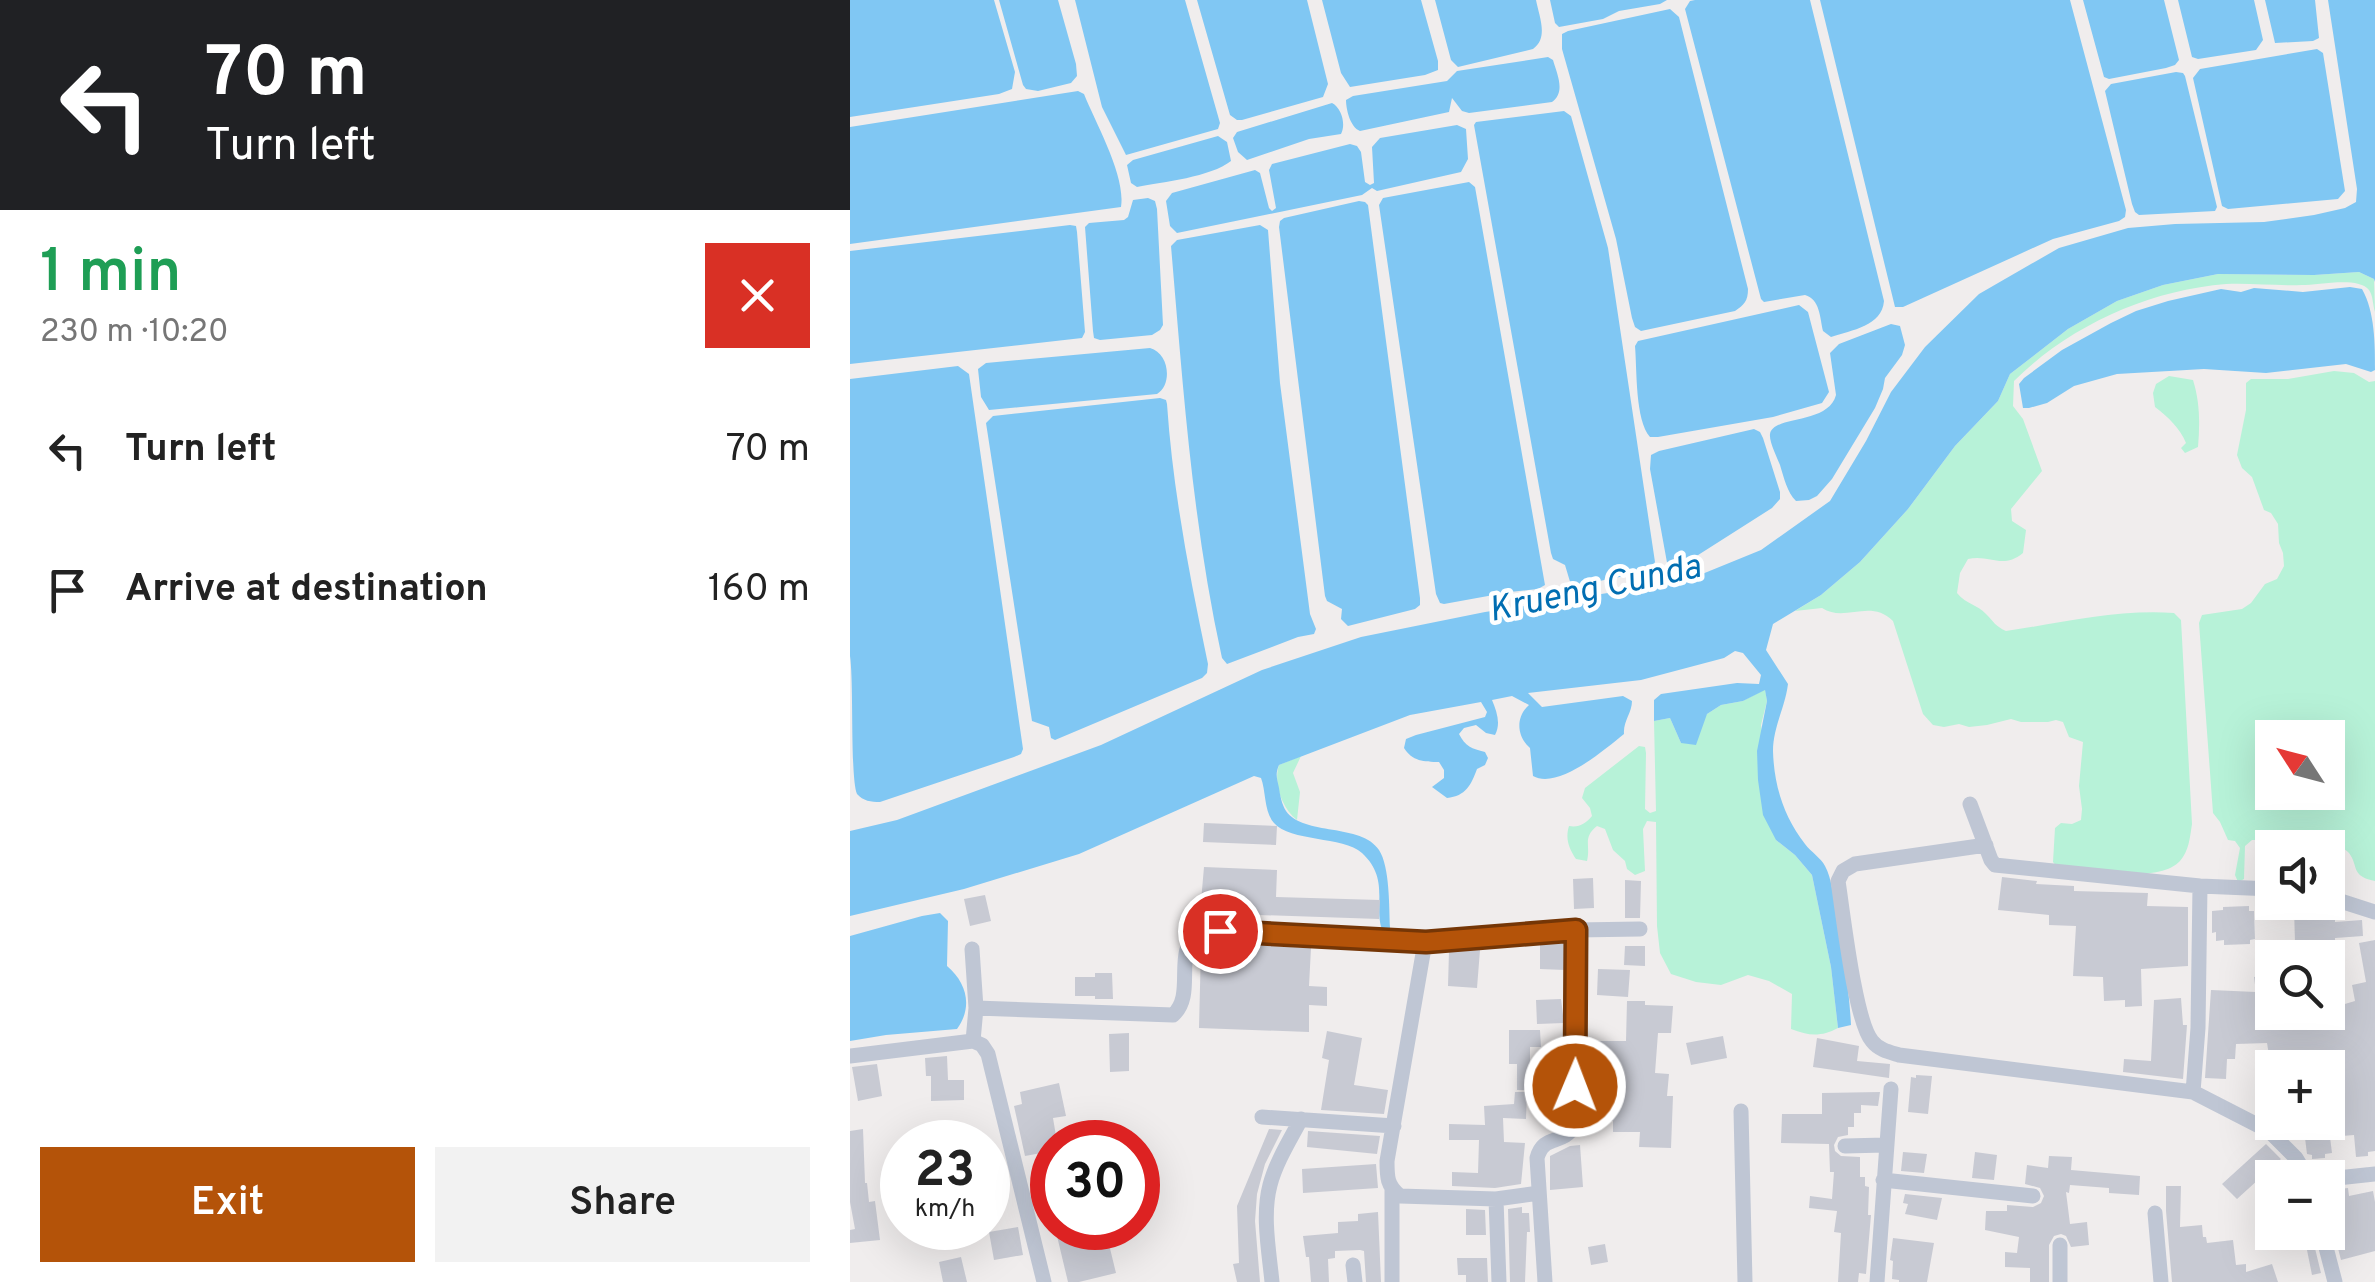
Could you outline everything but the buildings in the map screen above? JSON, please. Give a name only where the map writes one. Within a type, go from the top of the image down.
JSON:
[{"type":"street","points":[[1970,804],[1991,860],[2000,866],[2255,888]]},
{"type":"street","points":[[1986,845],[1854,864],[1843,871],[1838,881],[1862,1020],[1874,1044],[1900,1055],[2193,1092],[2269,1131],[2297,1160]]},
{"type":"street","points":[[2193,1092],[2200,886]]},
{"type":"street","points":[[2345,902],[2375,912]]},
{"type":"street","points":[[976,1008],[1173,1015],[1183,999],[1186,946],[1200,932],[1426,942],[1640,929]]},
{"type":"street","points":[[1545,1282],[1537,1158],[1540,1147],[1561,1140],[1574,1125],[1576,930]]},
{"type":"street","points":[[1392,1282],[1392,1190],[1386,1178],[1387,1162],[1426,942]]},
{"type":"street","points":[[972,949],[976,1008],[972,1042]]},
{"type":"street","points":[[850,1056],[972,1042],[982,1045],[988,1054],[1044,1282]]},
{"type":"street","points":[[1877,1282],[1891,1089]]},
{"type":"street","points":[[1741,1110],[1745,1282]]},
{"type":"street","points":[[1262,1117],[1394,1126]]},
{"type":"street","points":[[1272,1282],[1269,1189],[1300,1118]]},
{"type":"street","points":[[1845,1146],[1886,1144]]},
{"type":"street","points":[[2345,1177],[2375,1174]]},
{"type":"street","points":[[1883,1180],[2033,1196]]},
{"type":"street","points":[[1392,1190],[1400,1196],[1496,1199],[1539,1193]]},
{"type":"street","points":[[1496,1199],[1499,1282]]},
{"type":"street","points":[[2155,1213],[2161,1282]]},
{"type":"street","points":[[2060,1245],[2060,1282]]},
{"type":"street","points":[[2327,1250],[2335,1282]]},
{"type":"street","points":[[1354,1264],[1354,1282]]},
{"type":"green space","points":[[2359,272],[2374,279],[2375,312],[2369,290],[2357,283],[2226,284],[2197,288],[2112,314],[2060,343],[2014,381],[2013,406],[2023,419],[2042,471],[2011,509],[2012,521],[2026,530],[2023,553],[2002,561],[1968,559],[1960,573],[1957,593],[2006,631],[2132,613],[2174,613],[2181,620],[2192,824],[2185,853],[2170,868],[2140,874],[2058,868],[2053,862],[2055,828],[2061,823],[2081,820],[2082,809],[2079,786],[2083,742],[2069,737],[2063,722],[2011,719],[1969,727],[1933,725],[1923,714],[1893,621],[1875,611],[1795,611],[1860,562],[1908,509],[1955,446],[1998,401],[2010,374],[2068,329],[2117,301],[2163,285],[2218,274]]},
{"type":"green space","points":[[2334,371],[2375,381],[2375,881],[2356,870],[2345,850],[2345,830],[2255,830],[2255,840],[2245,846],[2244,879],[2238,882],[2235,875],[2240,848],[2235,841],[2228,840],[2213,813],[2199,623],[2202,615],[2242,609],[2251,603],[2265,584],[2277,579],[2284,566],[2278,524],[2264,510],[2252,477],[2242,468],[2237,455],[2246,410],[2246,383],[2251,379],[2288,379]]},
{"type":"green space","points":[[2169,376],[2193,380],[2195,388],[2198,447],[2185,453],[2181,448],[2186,443],[2180,432],[2155,407],[2156,384]]},
{"type":"green space","points":[[1765,689],[1767,701],[1761,725],[1776,840],[1812,875],[1831,967],[1838,1028],[1820,1034],[1791,1029],[1792,994],[1769,981],[1748,975],[1721,985],[1671,974],[1660,953],[1657,926],[1656,822],[1647,821],[1643,829],[1645,871],[1635,875],[1613,850],[1605,829],[1597,826],[1590,834],[1587,861],[1576,859],[1568,839],[1569,826],[1582,824],[1592,816],[1582,798],[1585,788],[1639,746],[1645,747],[1646,753],[1645,809],[1650,813],[1656,811],[1654,721],[1670,718],[1681,743],[1707,714],[1721,705],[1743,701]]},
{"type":"green space","points":[[1301,756],[1293,773],[1300,792],[1297,820],[1280,795],[1277,772],[1279,765]]},
{"type":"water","points":[[850,0],[994,0],[1015,72],[1012,89],[850,117]]},
{"type":"water","points":[[999,0],[1058,0],[1076,64],[1077,76],[1071,83],[1038,91],[1026,89]]},
{"type":"water","points":[[1075,0],[1185,0],[1220,123],[1218,129],[1126,155],[1102,107]]},
{"type":"water","points":[[1197,0],[1307,0],[1328,84],[1323,97],[1242,120],[1230,115]]},
{"type":"water","points":[[1322,0],[1421,0],[1438,70],[1350,87],[1341,73]]},
{"type":"water","points":[[1435,0],[1536,0],[1541,39],[1533,49],[1458,67],[1451,60]]},
{"type":"water","points":[[1550,0],[1667,0],[1559,27]]},
{"type":"water","points":[[1695,0],[1810,0],[1884,301],[1878,316],[1865,326],[1831,337],[1823,331],[1810,297],[1764,302],[1761,299],[1685,9]]},
{"type":"water","points":[[1820,0],[2070,0],[2125,217],[2053,239],[1903,307],[1895,307]]},
{"type":"water","points":[[2083,0],[2164,0],[2179,60],[2166,68],[2104,77]]},
{"type":"water","points":[[2178,0],[2254,0],[2263,40],[2256,50],[2192,57]]},
{"type":"water","points":[[2265,0],[2315,0],[2319,38],[2275,43]]},
{"type":"water","points":[[2328,0],[2375,0],[2375,282],[2359,272],[2218,274],[2163,285],[2117,301],[2068,329],[2010,374],[1998,401],[1955,446],[1908,509],[1860,562],[1821,595],[1773,624],[1766,650],[1788,684],[1774,742],[1775,776],[1791,823],[1829,876],[1851,1025],[1838,1028],[1831,967],[1812,875],[1776,840],[1763,815],[1757,751],[1767,701],[1765,690],[1707,714],[1696,745],[1681,743],[1670,718],[1654,721],[1654,700],[1661,694],[1737,683],[1759,684],[1761,675],[1743,653],[1735,651],[1724,658],[1641,680],[1528,693],[1542,707],[1623,696],[1632,701],[1624,734],[1580,766],[1555,778],[1533,776],[1530,748],[1519,727],[1521,715],[1529,705],[1512,696],[1492,700],[1498,722],[1495,735],[1476,725],[1459,734],[1466,744],[1485,752],[1488,758],[1467,789],[1453,797],[1447,798],[1432,787],[1444,778],[1439,762],[1411,756],[1404,748],[1406,739],[1485,717],[1487,712],[1481,702],[1410,715],[1279,765],[1281,800],[1294,819],[1360,836],[1379,850],[1389,899],[1390,928],[1384,934],[1379,915],[1379,884],[1371,863],[1353,848],[1282,829],[1268,813],[1261,778],[1254,776],[1079,854],[964,889],[850,916],[850,831],[897,820],[1101,745],[1262,670],[1361,637],[1485,612],[1685,581],[1761,550],[1830,501],[1891,392],[1925,347],[1979,294],[2059,248],[2128,228],[2264,222],[2314,215],[2356,202]]},
{"type":"water","points":[[1670,9],[1679,17],[1748,293],[1735,311],[1641,331],[1632,318],[1616,239],[1562,49],[1562,34]]},
{"type":"water","points":[[2317,49],[2323,53],[2345,191],[2338,199],[2228,209],[2222,206],[2193,78],[2200,69]]},
{"type":"water","points":[[1548,57],[1553,60],[1559,82],[1559,93],[1552,102],[1469,113],[1462,111],[1452,98],[1449,112],[1360,131],[1348,113],[1346,100],[1353,96],[1447,81],[1457,71]]},
{"type":"water","points":[[2176,72],[2185,76],[2217,207],[2215,211],[2139,215],[2132,204],[2105,91],[2111,84]]},
{"type":"water","points":[[1078,91],[1084,94],[1115,166],[1121,207],[850,244],[850,127]]},
{"type":"water","points":[[1332,103],[1342,117],[1341,134],[1309,139],[1247,160],[1238,152],[1233,138],[1237,132]]},
{"type":"water","points":[[1564,111],[1571,116],[1608,248],[1655,562],[1650,571],[1574,586],[1565,565],[1553,559],[1551,553],[1474,125]]},
{"type":"water","points":[[1457,125],[1466,129],[1468,159],[1461,172],[1377,191],[1372,188],[1362,195],[1177,233],[1170,226],[1166,201],[1172,193],[1255,170],[1260,173],[1272,211],[1276,208],[1269,170],[1272,164],[1350,144],[1361,152],[1365,182],[1370,185],[1374,183],[1372,147],[1380,138]]},
{"type":"water","points":[[1218,136],[1227,142],[1231,161],[1222,167],[1173,181],[1137,187],[1131,183],[1127,165],[1133,160]]},
{"type":"water","points":[[1469,182],[1475,187],[1545,585],[1444,604],[1436,594],[1379,205],[1383,198]]},
{"type":"water","points":[[1133,200],[1155,201],[1157,209],[1163,325],[1152,335],[1094,338],[1085,227],[1089,223],[1124,220]]},
{"type":"water","points":[[1359,201],[1368,205],[1420,605],[1348,626],[1341,619],[1342,609],[1325,596],[1279,227],[1284,218]]},
{"type":"water","points":[[1260,225],[1268,230],[1280,383],[1310,614],[1316,629],[1314,634],[1227,664],[1222,658],[1212,607],[1196,504],[1171,246],[1177,240]]},
{"type":"water","points":[[1076,226],[1077,232],[1085,332],[1082,338],[850,364],[850,251]]},
{"type":"water","points":[[2221,289],[2303,292],[2362,289],[2370,308],[2375,350],[2375,370],[2371,372],[2346,364],[2266,373],[2204,369],[2117,374],[2074,386],[2047,403],[2023,408],[2019,384],[2024,378],[2062,350],[2136,311]]},
{"type":"water","points":[[1799,305],[1808,312],[1829,392],[1822,403],[1773,417],[1650,437],[1639,407],[1635,346],[1638,341]]},
{"type":"water","points":[[1891,324],[1900,326],[1905,345],[1885,378],[1875,408],[1832,479],[1817,496],[1796,501],[1772,445],[1773,428],[1812,416],[1831,405],[1836,395],[1830,353],[1839,344]]},
{"type":"water","points":[[1150,348],[1161,356],[1167,369],[1165,383],[1157,394],[989,410],[981,397],[978,369],[986,363]]},
{"type":"water","points":[[958,366],[969,374],[1023,749],[1014,757],[880,802],[870,801],[857,794],[854,769],[850,379]]},
{"type":"water","points":[[1160,398],[1167,404],[1178,502],[1207,673],[1055,740],[1049,727],[1032,721],[986,423],[993,416]]},
{"type":"water","points":[[1754,429],[1763,438],[1780,499],[1684,564],[1668,568],[1650,469],[1651,455]]},
{"type":"water","points":[[940,913],[948,921],[947,966],[966,996],[965,1012],[957,1029],[850,1041],[850,936]]},
{"type":"route","points":[[1220,931],[1426,942],[1576,930],[1575,1086]]},
{"type":"water label","name":"Krueng Cunda","points":[[1595,590]]}]
